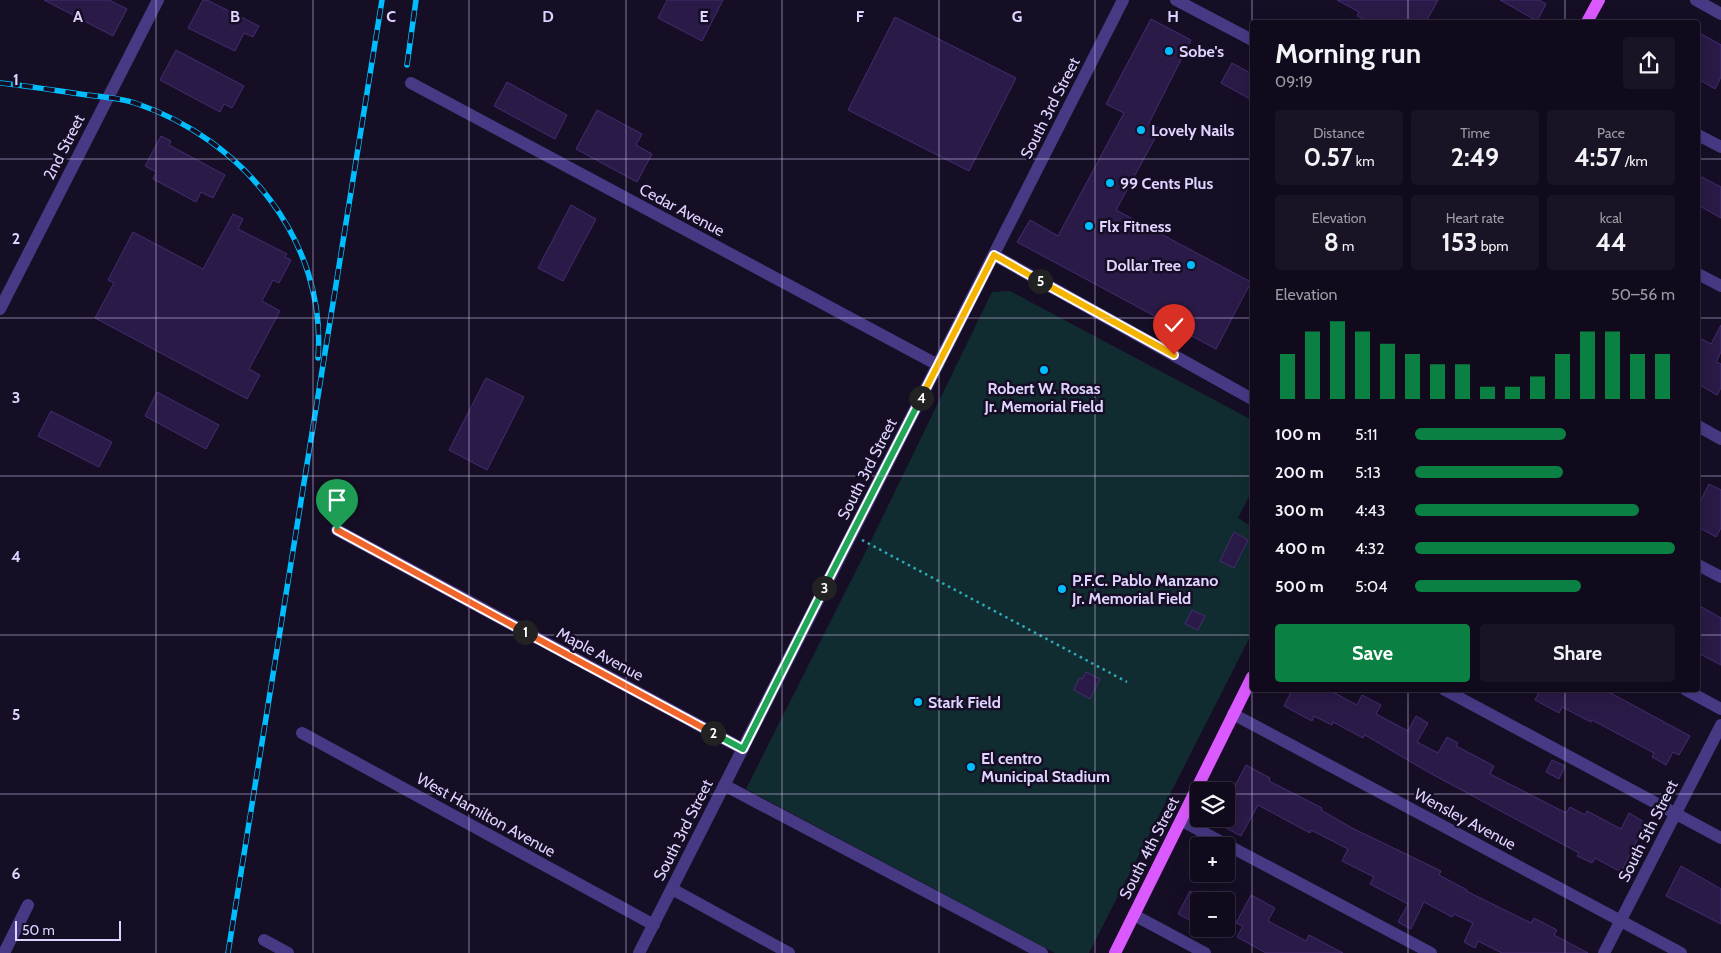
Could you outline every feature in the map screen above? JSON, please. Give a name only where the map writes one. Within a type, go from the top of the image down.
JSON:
[{"type":"main road","points":[[1589,20],[1599,0]]},
{"type":"main road","name":"South 4th Street","points":[[1115,953],[1250,681]]},
{"type":"street","name":"2nd Street","points":[[0,309],[158,0]]},
{"type":"street","name":"South 3rd Street","points":[[639,953],[1123,0]]},
{"type":"street","points":[[1176,0],[1250,39]]},
{"type":"street","points":[[1696,0],[1721,14]]},
{"type":"street","name":"Cedar Avenue","points":[[411,83],[938,365]]},
{"type":"street","points":[[1700,135],[1721,147]]},
{"type":"street","points":[[994,255],[1250,398]]},
{"type":"street","points":[[1700,275],[1721,286]]},
{"type":"street","points":[[1700,427],[1721,439]]},
{"type":"street","name":"Maple Avenue","points":[[337,530],[743,749]]},
{"type":"street","points":[[1700,566],[1721,577]]},
{"type":"street","points":[[1449,692],[1721,838]]},
{"type":"street","points":[[1690,692],[1721,709]]},
{"type":"street","name":"Wensley Avenue","points":[[1234,714],[1681,953]]},
{"type":"street","name":"South 5th Street","points":[[1604,953],[1721,725]]},
{"type":"street","name":"West Hamilton Avenue","points":[[302,733],[654,925]]},
{"type":"street","points":[[724,785],[1042,953]]},
{"type":"street","points":[[1182,821],[1431,953]]},
{"type":"street","points":[[672,889],[789,953]]},
{"type":"street","points":[[4,953],[28,905]]},
{"type":"street","points":[[1134,915],[1205,953]]},
{"type":"street","points":[[264,940],[288,953]]},
{"type":"path","points":[[852,534],[1127,682]]},
{"type":"green space","points":[[1010,291],[1250,419],[1250,495],[1238,518],[1250,526],[1250,637],[1089,953],[1055,953],[746,789],[867,549],[992,292]]},
{"type":"building","points":[[44,0],[109,0],[127,9],[113,36]]},
{"type":"building","points":[[203,0],[207,0],[259,26],[253,37],[244,33],[235,51],[188,28]]},
{"type":"building","points":[[667,0],[723,0],[702,41],[658,18]]},
{"type":"building","points":[[1337,0],[1438,0],[1427,20],[1366,20],[1357,16],[1359,12]]},
{"type":"building","points":[[1500,0],[1540,0],[1546,4],[1538,20]]},
{"type":"building","points":[[895,17],[1016,78],[969,171],[848,110]]},
{"type":"building","points":[[1151,19],[1191,40],[1149,123],[1160,129],[1116,210],[1250,281],[1216,349],[1017,242],[1030,220],[1058,236],[1124,113],[1106,104]]},
{"type":"building","points":[[1700,33],[1721,45],[1721,77],[1715,89],[1700,80]]},
{"type":"building","points":[[176,50],[244,86],[232,108],[224,104],[220,112],[160,80]]},
{"type":"building","points":[[1232,63],[1250,73],[1250,99],[1221,83]]},
{"type":"building","points":[[507,82],[567,115],[555,139],[494,106]]},
{"type":"building","points":[[597,110],[642,134],[636,145],[652,154],[637,182],[576,149]]},
{"type":"building","points":[[161,136],[171,141],[169,145],[225,175],[213,198],[201,192],[196,202],[153,179],[156,172],[145,166]]},
{"type":"building","points":[[1700,176],[1721,187],[1721,218],[1700,206]]},
{"type":"building","points":[[571,205],[596,219],[563,281],[538,268]]},
{"type":"building","points":[[233,214],[243,219],[238,229],[287,254],[285,257],[291,260],[279,283],[273,280],[262,301],[280,311],[249,369],[260,375],[247,399],[95,318],[114,283],[108,280],[133,232],[203,269]]},
{"type":"building","points":[[1721,325],[1721,352],[1716,362],[1721,364],[1721,388],[1717,395],[1700,385],[1700,338],[1711,344]]},
{"type":"building","points":[[486,378],[524,397],[487,470],[449,450]]},
{"type":"building","points":[[157,392],[219,425],[206,449],[145,416]]},
{"type":"building","points":[[51,411],[112,442],[99,467],[38,436]]},
{"type":"building","points":[[1709,484],[1721,490],[1721,528],[1716,537],[1700,528],[1700,502]]},
{"type":"building","points":[[1234,532],[1248,540],[1234,568],[1220,561]]},
{"type":"building","points":[[1700,606],[1721,618],[1721,665],[1700,654]]},
{"type":"building","points":[[1192,610],[1205,616],[1198,630],[1185,624]]},
{"type":"building","points":[[1086,672],[1100,679],[1090,699],[1074,690],[1079,678],[1082,679]]},
{"type":"building","points":[[1291,692],[1333,692],[1357,705],[1362,695],[1381,705],[1376,714],[1408,731],[1416,716],[1428,723],[1417,742],[1438,753],[1447,737],[1458,743],[1456,746],[1494,766],[1490,774],[1566,813],[1570,807],[1585,815],[1587,811],[1621,829],[1629,813],[1646,823],[1621,872],[1595,858],[1592,863],[1577,856],[1579,853],[1428,772],[1365,735],[1363,738],[1333,722],[1332,725],[1314,716],[1312,721],[1284,706]]},
{"type":"building","points":[[1539,692],[1609,692],[1690,736],[1679,755],[1673,752],[1666,765],[1652,757],[1654,753],[1592,720],[1591,722],[1562,707],[1559,713],[1535,700]]},
{"type":"building","points":[[1552,760],[1565,766],[1559,779],[1546,772]]},
{"type":"building","points":[[1246,765],[1270,778],[1269,781],[1322,808],[1321,810],[1352,828],[1441,871],[1439,875],[1466,891],[1531,923],[1534,918],[1557,930],[1554,935],[1588,953],[1502,953],[1478,941],[1475,948],[1464,942],[1473,923],[1454,914],[1452,917],[1424,902],[1411,929],[1398,922],[1408,904],[1370,884],[1374,877],[1342,861],[1348,849],[1311,830],[1310,833],[1258,805],[1241,836],[1224,827],[1235,827],[1235,786]]},
{"type":"building","points":[[1681,866],[1721,889],[1721,924],[1666,896]]},
{"type":"building","points":[[1190,891],[1192,892],[1190,892],[1190,920],[1178,914]]},
{"type":"building","points":[[1251,895],[1275,908],[1268,921],[1306,941],[1309,935],[1343,953],[1266,953],[1237,937],[1243,926],[1236,923]]},
{"type":"railway","points":[[228,953],[382,0]]},
{"type":"railway","points":[[407,65],[416,0]]},
{"type":"railway","points":[[0,83],[135,103],[174,119],[210,142],[243,169],[270,200],[293,235],[308,274],[317,315],[318,358]]},
{"type":"place","name":"Sobe's","points":[[1169,51]]},
{"type":"place","name":"Lovely Nails","points":[[1141,130]]},
{"type":"place","name":"99 Cents Plus","points":[[1110,183]]},
{"type":"place","name":"Flx Fitness","points":[[1089,226]]},
{"type":"place","name":"Dollar Tree","points":[[1191,265]]},
{"type":"place","name":"Robert W. Rosas Jr. Memorial Field","points":[[1044,370]]},
{"type":"place","name":"P.F.C. Pablo Manzano Jr. Memorial Field","points":[[1062,589]]},
{"type":"place","name":"Stark Field","points":[[918,702]]},
{"type":"place","name":"El centro Municipal Stadium","points":[[971,767]]},
{"type":"route","points":[[337,530],[743,749],[994,255],[1174,355]]}]
